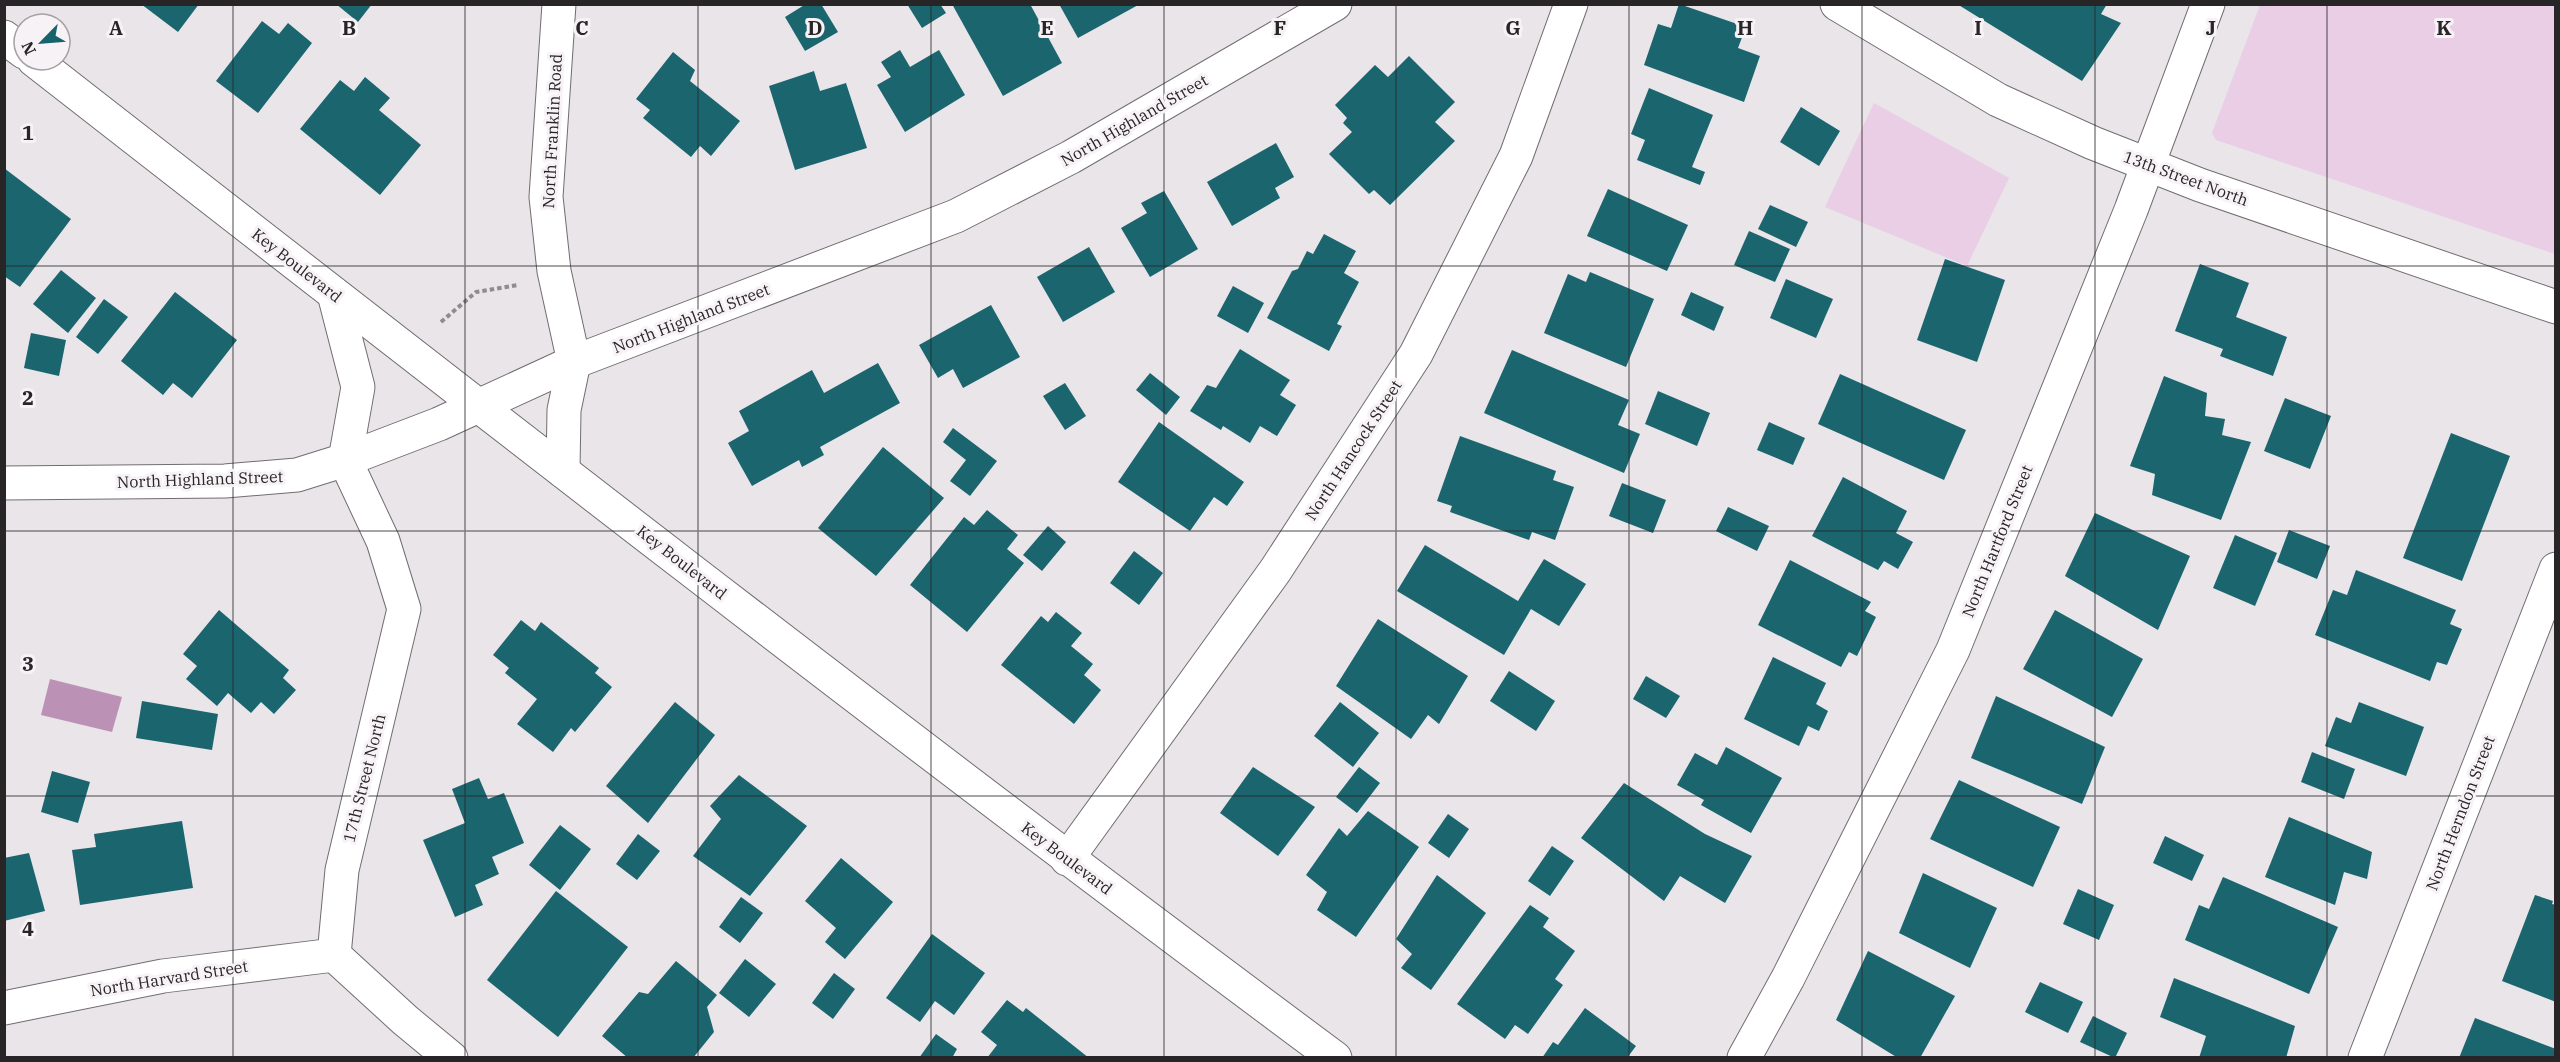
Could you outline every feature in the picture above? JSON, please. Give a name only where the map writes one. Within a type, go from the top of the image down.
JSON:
[{"type":"street","name":"North Franklin Road","points":[[559,4],[546,197],[554,271],[574,362]]},
{"type":"street","name":"North Highland Street","points":[[4,483],[225,481],[297,475],[345,460],[439,424],[574,362],[956,216],[1071,157],[1335,4]]},
{"type":"street","name":"North Hancock Street","points":[[1067,859],[1275,571],[1416,354],[1516,156],[1571,4]]},
{"type":"street","name":"13th Street North","points":[[1837,4],[1998,100],[2148,165],[2556,307]]},
{"type":"street","name":"North Hartford Street","points":[[1744,1058],[1788,978],[1953,650],[2148,165],[2208,4]]},
{"type":"street","name":"Key Boulevard","points":[[49,72],[477,405],[1067,859],[1335,1058]]},
{"type":"street","points":[[334,294],[358,387],[345,460]]},
{"type":"street","points":[[563,471],[564,410],[574,362]]},
{"type":"street","name":"17th Street North","points":[[334,955],[342,870],[404,609],[383,541],[345,460]]},
{"type":"street","name":"North Herndon Street","points":[[2365,1058],[2556,569]]},
{"type":"street","points":[[334,955],[405,1020],[451,1058]]},
{"type":"street","name":"North Harvard Street","points":[[4,1008],[163,976],[334,955]]},
{"type":"path","points":[[441,322],[476,292],[522,284]]},
{"type":"shaded area","points":[[2260,5],[2555,5],[2555,254],[2216,140],[2212,133]]},
{"type":"shaded area","points":[[1874,103],[2009,178],[1967,266],[1825,207]]},
{"type":"shaded area","points":[[50,679],[122,697],[112,732],[41,715]]},
{"type":"building","points":[[141,4],[199,4],[178,32]]},
{"type":"building","points":[[336,4],[372,4],[358,22]]},
{"type":"building","points":[[806,4],[821,4],[838,32],[805,51],[785,17]]},
{"type":"building","points":[[907,4],[940,4],[946,13],[922,28]]},
{"type":"building","points":[[952,4],[1030,4],[1062,63],[1003,96]]},
{"type":"building","points":[[1059,4],[1140,4],[1078,38]]},
{"type":"building","points":[[1679,4],[1746,27],[1738,48],[1760,56],[1744,102],[1644,65],[1658,24],[1671,28]]},
{"type":"building","points":[[1957,4],[2107,4],[2101,14],[2121,23],[2082,81]]},
{"type":"building","points":[[262,21],[279,34],[288,23],[312,43],[258,113],[216,81]]},
{"type":"building","points":[[900,50],[910,67],[939,50],[965,95],[905,132],[877,85],[891,77],[881,62]]},
{"type":"building","points":[[673,52],[695,70],[690,81],[740,121],[711,156],[700,146],[691,157],[643,118],[650,110],[636,99]]},
{"type":"building","points":[[1409,56],[1455,102],[1435,122],[1455,141],[1390,205],[1374,190],[1369,194],[1329,154],[1352,132],[1343,123],[1347,118],[1335,105],[1375,65],[1388,77]]},
{"type":"building","points":[[814,71],[820,91],[846,83],[867,148],[795,170],[769,86]]},
{"type":"building","points":[[365,77],[390,98],[379,110],[421,145],[380,195],[300,129],[340,80],[354,91]]},
{"type":"building","points":[[1649,88],[1713,115],[1692,167],[1705,172],[1700,185],[1637,160],[1645,140],[1631,134]]},
{"type":"building","points":[[1801,107],[1840,131],[1819,166],[1780,142]]},
{"type":"building","points":[[1276,143],[1294,177],[1275,188],[1280,198],[1232,226],[1207,182]]},
{"type":"building","points":[[4,168],[71,219],[20,287],[4,276]]},
{"type":"building","points":[[1608,189],[1688,225],[1667,271],[1587,236]]},
{"type":"building","points":[[1164,191],[1198,249],[1150,277],[1121,228],[1147,213],[1141,203]]},
{"type":"building","points":[[1770,205],[1808,222],[1796,247],[1758,229]]},
{"type":"building","points":[[1749,231],[1790,249],[1775,282],[1734,265]]},
{"type":"building","points":[[1324,234],[1356,251],[1344,273],[1359,282],[1337,324],[1342,326],[1329,351],[1267,318],[1292,271],[1298,269],[1307,251],[1313,254]]},
{"type":"building","points":[[1089,247],[1115,292],[1063,322],[1037,277]]},
{"type":"building","points":[[1945,259],[2005,280],[1977,362],[1917,340]]},
{"type":"building","points":[[2200,264],[2249,283],[2236,317],[2287,337],[2273,376],[2220,356],[2223,349],[2175,331]]},
{"type":"building","points":[[61,270],[96,298],[68,333],[33,304]]},
{"type":"building","points":[[1590,272],[1654,299],[1626,367],[1544,333],[1568,274],[1586,282]]},
{"type":"building","points":[[1786,279],[1833,299],[1816,338],[1770,318]]},
{"type":"building","points":[[1233,286],[1264,303],[1248,333],[1217,316]]},
{"type":"building","points":[[175,292],[237,340],[192,398],[173,383],[163,395],[121,361]]},
{"type":"building","points":[[1691,292],[1724,307],[1714,331],[1681,315]]},
{"type":"building","points":[[104,299],[128,317],[98,354],[76,337]]},
{"type":"building","points":[[991,305],[1020,357],[963,388],[953,369],[938,378],[919,345]]},
{"type":"building","points":[[31,333],[66,340],[59,376],[24,368]]},
{"type":"building","points":[[1240,349],[1290,380],[1280,395],[1296,405],[1277,436],[1260,426],[1250,443],[1223,426],[1221,430],[1190,411],[1207,385],[1216,388]]},
{"type":"building","points":[[1512,350],[1629,400],[1618,425],[1640,434],[1624,473],[1484,413]]},
{"type":"building","points":[[878,363],[900,403],[820,447],[824,455],[802,467],[799,460],[752,486],[728,443],[749,431],[739,411],[812,370],[824,393]]},
{"type":"building","points":[[1150,373],[1180,397],[1166,415],[1136,390]]},
{"type":"building","points":[[1840,374],[1966,430],[1944,480],[1818,424]]},
{"type":"building","points":[[2164,376],[2207,393],[2205,416],[2225,419],[2222,435],[2251,442],[2221,520],[2152,495],[2155,474],[2130,466]]},
{"type":"building","points":[[1065,383],[1086,416],[1065,430],[1043,396]]},
{"type":"building","points":[[1658,391],[1710,413],[1697,446],[1645,424]]},
{"type":"building","points":[[2285,398],[2331,416],[2310,469],[2264,451]]},
{"type":"building","points":[[1159,422],[1244,482],[1227,506],[1214,497],[1190,531],[1118,482]]},
{"type":"building","points":[[1769,422],[1805,438],[1793,465],[1757,450]]},
{"type":"building","points":[[953,428],[997,461],[970,496],[950,481],[966,460],[943,442]]},
{"type":"building","points":[[2451,433],[2510,456],[2462,581],[2403,558]]},
{"type":"building","points":[[1460,436],[1556,471],[1553,480],[1574,487],[1555,540],[1532,532],[1529,540],[1450,512],[1452,506],[1437,501]]},
{"type":"building","points":[[883,447],[944,498],[876,576],[818,528]]},
{"type":"building","points":[[1843,477],[1907,511],[1896,533],[1913,542],[1898,569],[1884,561],[1878,570],[1812,536]]},
{"type":"building","points":[[1622,483],[1666,500],[1653,533],[1609,516]]},
{"type":"building","points":[[1728,507],[1769,526],[1757,551],[1716,531]]},
{"type":"building","points":[[987,510],[1018,535],[1007,549],[1024,563],[967,632],[910,585],[964,517],[974,525]]},
{"type":"building","points":[[2095,513],[2190,556],[2158,630],[2065,576]]},
{"type":"building","points":[[1048,526],[1066,542],[1042,571],[1023,555]]},
{"type":"building","points":[[2289,530],[2330,546],[2317,579],[2277,562]]},
{"type":"building","points":[[2235,535],[2277,553],[2255,606],[2213,588]]},
{"type":"building","points":[[1425,545],[1518,601],[1544,559],[1586,584],[1559,626],[1531,609],[1504,655],[1397,591]]},
{"type":"building","points":[[1134,551],[1163,573],[1139,605],[1110,583]]},
{"type":"building","points":[[1790,560],[1871,602],[1865,611],[1876,617],[1857,656],[1849,652],[1841,667],[1758,625]]},
{"type":"building","points":[[2356,570],[2456,610],[2450,624],[2462,629],[2447,665],[2437,662],[2430,681],[2315,635],[2333,590],[2347,595]]},
{"type":"building","points":[[219,610],[289,670],[283,678],[296,690],[274,714],[261,702],[251,713],[228,693],[217,706],[186,679],[197,666],[183,654]]},
{"type":"building","points":[[2055,610],[2143,659],[2112,717],[2023,669]]},
{"type":"building","points":[[1056,612],[1082,633],[1071,646],[1093,664],[1084,675],[1101,690],[1074,724],[1001,665],[1041,616],[1048,622]]},
{"type":"building","points":[[1378,619],[1468,676],[1439,724],[1428,715],[1411,739],[1336,686]]},
{"type":"building","points":[[521,620],[535,631],[541,622],[599,668],[595,673],[612,687],[575,732],[571,728],[553,752],[517,724],[537,699],[505,673],[509,668],[493,655]]},
{"type":"building","points":[[1773,657],[1826,683],[1816,704],[1828,711],[1819,731],[1808,726],[1799,746],[1744,719]]},
{"type":"building","points":[[1509,671],[1555,701],[1536,731],[1490,701]]},
{"type":"building","points":[[1646,676],[1680,696],[1666,718],[1633,699]]},
{"type":"building","points":[[1996,696],[2105,747],[2082,804],[1971,758]]},
{"type":"building","points":[[142,701],[218,714],[212,750],[136,738]]},
{"type":"building","points":[[675,702],[715,735],[648,823],[606,786]]},
{"type":"building","points":[[1340,702],[1379,733],[1353,767],[1314,736]]},
{"type":"building","points":[[2359,702],[2424,727],[2406,776],[2325,746],[2336,717],[2351,723]]},
{"type":"building","points":[[1726,747],[1782,778],[1751,833],[1701,805],[1704,800],[1677,785],[1695,753],[1717,765]]},
{"type":"building","points":[[2312,752],[2355,769],[2344,799],[2301,782]]},
{"type":"building","points":[[1253,767],[1315,807],[1278,856],[1220,813]]},
{"type":"building","points":[[1359,767],[1380,783],[1357,813],[1336,797]]},
{"type":"building","points":[[52,771],[90,782],[78,823],[41,812]]},
{"type":"building","points":[[739,775],[807,826],[750,896],[693,856],[721,819],[710,806]]},
{"type":"building","points":[[479,778],[488,799],[504,793],[524,843],[492,857],[499,874],[475,885],[483,905],[455,917],[423,840],[465,823],[452,789]]},
{"type":"building","points":[[1959,780],[2060,827],[2033,887],[1930,839]]},
{"type":"building","points":[[1624,783],[1705,834],[1752,856],[1725,903],[1680,876],[1664,901],[1581,838]]},
{"type":"building","points":[[1368,811],[1419,847],[1356,937],[1317,910],[1327,892],[1306,875],[1339,828],[1347,836]]},
{"type":"building","points":[[1448,814],[1469,829],[1449,858],[1428,843]]},
{"type":"building","points":[[2289,817],[2372,852],[2367,879],[2344,872],[2335,905],[2265,877]]},
{"type":"building","points":[[182,821],[193,888],[80,905],[72,850],[96,847],[94,834]]},
{"type":"building","points":[[560,825],[591,849],[560,890],[529,865]]},
{"type":"building","points":[[638,834],[660,851],[637,880],[616,864]]},
{"type":"building","points":[[2165,836],[2204,855],[2192,881],[2153,863]]},
{"type":"building","points":[[1552,846],[1574,861],[1550,896],[1528,881]]},
{"type":"building","points":[[29,853],[45,911],[4,921],[4,858]]},
{"type":"building","points":[[841,858],[893,902],[845,959],[825,942],[836,928],[805,901]]},
{"type":"building","points":[[1923,873],[1997,908],[1970,968],[1899,933]]},
{"type":"building","points":[[1437,875],[1486,913],[1431,990],[1401,968],[1412,954],[1396,939]]},
{"type":"building","points":[[2223,877],[2338,927],[2309,994],[2185,940],[2199,905],[2209,909]]},
{"type":"building","points":[[2078,889],[2114,905],[2099,940],[2063,924]]},
{"type":"building","points":[[556,891],[628,947],[558,1037],[487,980]]},
{"type":"building","points":[[2535,895],[2553,901],[2552,904],[2556,905],[2556,1002],[2502,981]]},
{"type":"building","points":[[741,897],[763,913],[740,943],[719,927]]},
{"type":"building","points":[[1530,905],[1549,918],[1543,927],[1575,951],[1555,979],[1563,985],[1528,1034],[1515,1025],[1505,1039],[1457,1004]]},
{"type":"building","points":[[932,934],[985,973],[954,1015],[935,1001],[920,1022],[886,998]]},
{"type":"building","points":[[1868,951],[1955,996],[1920,1058],[1898,1058],[1836,1020]]},
{"type":"building","points":[[745,959],[776,984],[749,1017],[719,993]]},
{"type":"building","points":[[676,961],[717,995],[707,1007],[714,1032],[693,1058],[628,1058],[602,1036],[639,992],[648,994]]},
{"type":"building","points":[[834,973],[855,989],[833,1019],[812,1003]]},
{"type":"building","points":[[2174,978],[2295,1026],[2286,1058],[2199,1058],[2206,1036],[2160,1017]]},
{"type":"building","points":[[2040,982],[2083,1002],[2068,1033],[2025,1012]]},
{"type":"building","points":[[1007,1000],[1023,1012],[1026,1008],[1089,1058],[987,1058],[997,1045],[981,1032]]},
{"type":"building","points":[[1585,1008],[1636,1046],[1627,1058],[1542,1058],[1553,1042],[1558,1045]]},
{"type":"building","points":[[2093,1016],[2127,1033],[2115,1058],[2080,1042]]},
{"type":"building","points":[[2475,1018],[2556,1049],[2556,1058],[2459,1058]]},
{"type":"building","points":[[936,1034],[957,1049],[952,1058],[919,1058]]}]
